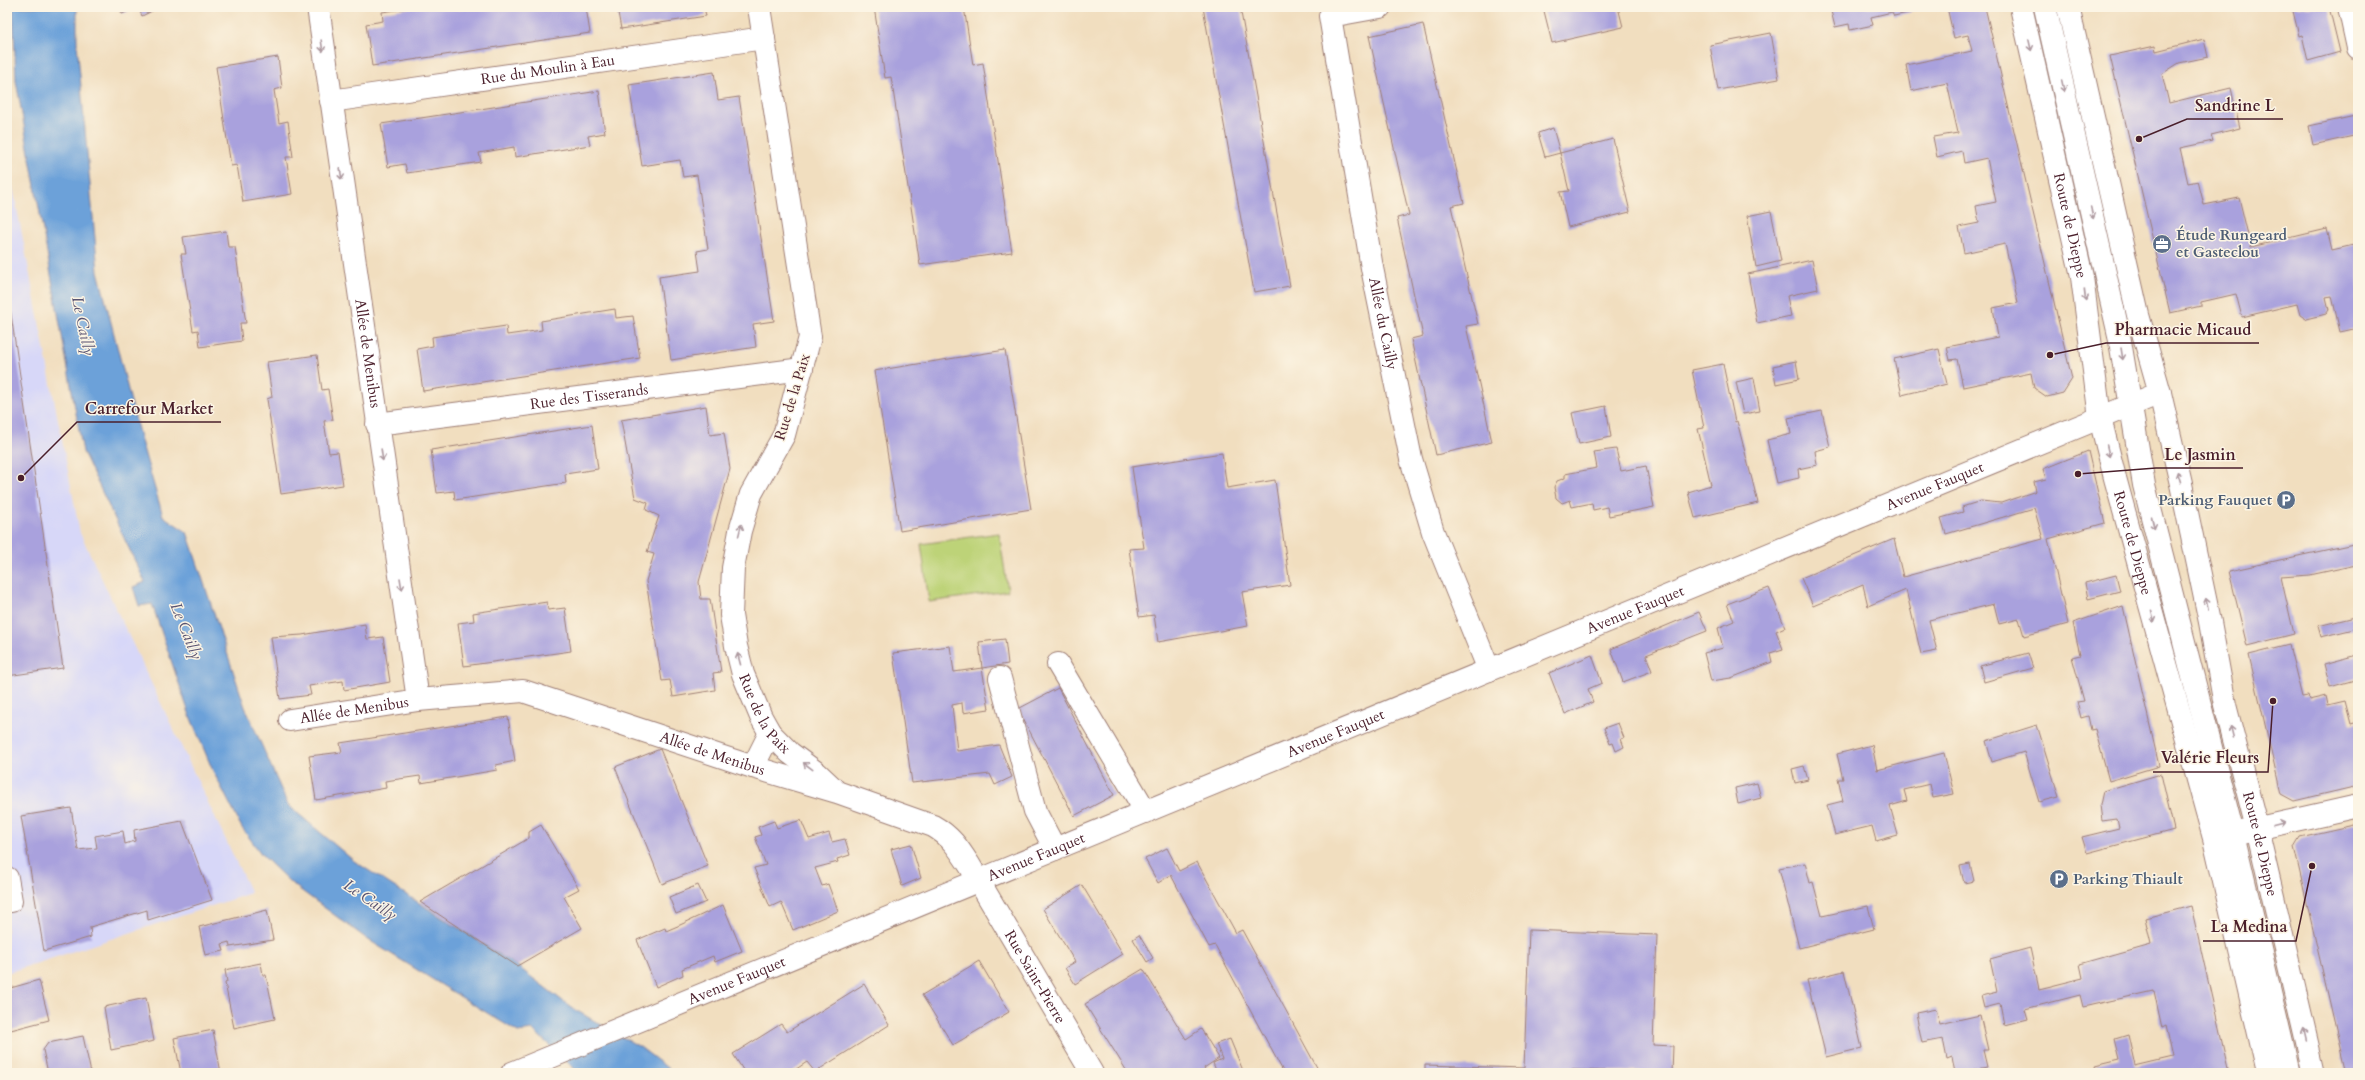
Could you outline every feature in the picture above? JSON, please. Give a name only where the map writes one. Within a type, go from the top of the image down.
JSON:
[{"type":"street","name":"Allée de Menibus","points":[[318,7],[330,101],[418,700]]},
{"type":"street","name":"Rue de la Paix","points":[[760,7],[810,337],[784,436],[751,494],[740,531],[733,568],[731,615],[736,646],[751,696],[770,733],[837,792]]},
{"type":"street","name":"Allée du Cailly","points":[[1380,7],[1330,16],[1372,268],[1411,459],[1433,532],[1489,670]]},
{"type":"street","name":"Route de Dieppe","points":[[2021,7],[2082,277],[2100,418],[2115,478],[2224,836],[2268,1073]]},
{"type":"street","points":[[2045,7],[2107,276],[2142,472],[2224,836],[2289,1073]]},
{"type":"street","name":"Route de Dieppe","points":[[2068,7],[2138,315],[2160,393],[2210,622],[2225,704],[2257,828],[2314,1073]]},
{"type":"street","points":[[2349,7],[2358,48]]},
{"type":"street","name":"Rue du Moulin à Eau","points":[[330,101],[764,38]]},
{"type":"street","name":"Rue des Tisserands","points":[[377,424],[802,369]]},
{"type":"street","name":"Avenue Fauquet","points":[[519,1070],[2160,393]]},
{"type":"street","points":[[1058,664],[1146,812]]},
{"type":"street","points":[[1000,678],[1035,811],[1055,849]]},
{"type":"street","name":"Allée de Menibus","points":[[290,720],[418,700],[523,691],[753,768],[837,792],[933,826],[945,832],[954,842],[979,880]]},
{"type":"street","points":[[753,768],[770,733]]},
{"type":"street","points":[[2224,836],[2358,806]]},
{"type":"street","points":[[7,878],[10,901]]},
{"type":"street","name":"Rue Saint-Pierre","points":[[979,880],[1092,1073]]},
{"type":"shaded area","points":[[7,157],[80,533],[251,893],[7,973]]},
{"type":"green space","points":[[999,533],[1008,591],[929,602],[921,544]]},
{"type":"water","name":"Le Cailly","points":[[13,7],[77,7],[77,43],[98,271],[141,441],[163,516],[187,532],[245,707],[288,805],[354,861],[517,966],[572,1008],[640,1047],[674,1073],[579,1073],[533,1030],[518,1032],[367,939],[291,883],[262,855],[242,828],[213,771],[190,716],[152,604],[139,606],[133,587],[145,582],[83,452],[16,81]]},
{"type":"building","points":[[119,7],[138,7],[122,14]]},
{"type":"building","points":[[138,7],[160,7],[142,16]]},
{"type":"building","points":[[417,7],[457,7],[458,10],[477,7],[586,7],[590,33],[372,66],[366,24],[383,21],[382,12]]},
{"type":"building","points":[[617,7],[704,7],[706,16],[621,29]]},
{"type":"building","points":[[874,7],[964,7],[973,65],[983,63],[1012,252],[920,265],[891,77],[885,78]]},
{"type":"building","points":[[1203,7],[1240,7],[1290,286],[1254,292]]},
{"type":"building","points":[[1543,7],[1618,7],[1623,27],[1552,43]]},
{"type":"building","points":[[1830,7],[1911,7],[1912,12],[1894,16],[1892,12],[1871,17],[1873,25],[1850,30],[1849,24],[1835,27]]},
{"type":"building","points":[[1947,7],[1985,7],[2072,379],[2063,393],[2047,397],[2034,388],[2031,373],[1963,387],[1957,359],[1950,360],[1947,347],[1998,337],[1993,308],[2018,303],[2005,244],[1964,253],[1959,227],[1979,223],[1976,206],[1996,202],[1987,158],[1964,163],[1962,151],[1937,157],[1933,137],[1958,133],[1947,83],[1911,91],[1906,65],[1972,51],[1968,35],[1954,38]]},
{"type":"building","points":[[2292,7],[2329,7],[2340,52],[2308,61],[2302,35],[2299,36]]},
{"type":"building","points":[[1423,24],[1464,203],[1451,206],[1478,324],[1466,326],[1492,442],[1436,455],[1411,339],[1423,336],[1397,218],[1409,215],[1369,36]]},
{"type":"building","points":[[1771,33],[1779,79],[1718,90],[1710,45]]},
{"type":"building","points":[[2204,39],[2208,57],[2179,63],[2162,74],[2169,103],[2231,88],[2240,128],[2211,135],[2213,141],[2180,148],[2188,183],[2198,181],[2204,205],[2239,198],[2251,247],[2327,229],[2332,250],[2358,244],[2358,328],[2340,332],[2332,296],[2326,297],[2329,310],[2326,314],[2306,319],[2300,315],[2297,304],[2242,317],[2236,294],[2201,302],[2201,306],[2170,313],[2110,56],[2155,46],[2156,51]]},
{"type":"building","points":[[278,57],[282,88],[274,90],[279,123],[288,121],[293,157],[286,157],[292,194],[243,202],[237,165],[231,166],[216,67]]},
{"type":"building","points":[[714,72],[718,100],[739,97],[774,321],[753,324],[756,347],[671,360],[659,277],[700,271],[697,251],[708,249],[697,175],[683,177],[680,160],[642,166],[629,85]]},
{"type":"building","points":[[599,91],[605,133],[588,136],[590,145],[515,157],[514,147],[479,153],[481,162],[407,173],[405,164],[388,167],[381,124]]},
{"type":"building","points":[[2355,116],[2358,135],[2313,145],[2309,126]]},
{"type":"building","points":[[1553,128],[1560,153],[1545,157],[1538,133]]},
{"type":"building","points":[[1613,139],[1630,212],[1568,227],[1560,192],[1569,191],[1560,153]]},
{"type":"building","points":[[1771,211],[1781,261],[1756,267],[1747,216]]},
{"type":"building","points":[[226,231],[228,247],[235,247],[246,323],[240,323],[242,341],[200,347],[198,330],[193,331],[181,254],[186,254],[183,237]]},
{"type":"building","points":[[1812,260],[1818,289],[1787,296],[1791,316],[1757,323],[1748,274]]},
{"type":"building","points":[[8,294],[63,668],[7,676],[7,295]]},
{"type":"building","points":[[615,309],[616,318],[633,316],[640,358],[423,391],[417,349],[433,346],[432,337],[506,326],[507,335],[542,330],[541,321]]},
{"type":"building","points":[[1939,349],[1947,384],[1902,395],[1894,359]]},
{"type":"building","points":[[1005,350],[1031,509],[900,531],[874,371]]},
{"type":"building","points":[[317,355],[322,390],[328,389],[333,420],[324,421],[329,453],[338,452],[343,485],[281,494],[267,399],[272,397],[267,362]]},
{"type":"building","points":[[1796,361],[1799,379],[1776,384],[1773,366]]},
{"type":"building","points":[[1723,364],[1735,422],[1737,421],[1758,503],[1695,518],[1688,492],[1711,485],[1698,429],[1704,428],[1692,370]]},
{"type":"building","points":[[1754,378],[1760,411],[1743,414],[1736,382]]},
{"type":"building","points":[[706,406],[710,435],[724,433],[730,469],[699,582],[701,599],[710,599],[721,672],[713,673],[715,690],[673,697],[670,680],[662,681],[646,581],[654,554],[647,552],[659,516],[646,510],[648,503],[635,498],[621,420]]},
{"type":"building","points":[[1606,406],[1611,437],[1579,444],[1572,413]]},
{"type":"building","points":[[1822,411],[1830,447],[1815,451],[1817,465],[1798,469],[1799,478],[1777,483],[1767,440],[1791,434],[1788,418]]},
{"type":"building","points":[[592,425],[598,469],[565,474],[566,483],[455,500],[454,491],[437,493],[431,450]]},
{"type":"building","points":[[1616,449],[1621,471],[1646,466],[1654,507],[1609,516],[1607,507],[1593,510],[1592,503],[1572,507],[1570,500],[1562,503],[1556,498],[1554,487],[1557,481],[1565,478],[1565,474],[1597,468],[1594,452]]},
{"type":"building","points":[[2088,451],[2105,523],[2048,539],[2068,624],[2024,636],[2019,619],[1999,624],[1994,604],[1929,620],[1937,651],[1921,654],[1906,590],[1868,606],[1863,585],[1813,606],[1801,578],[1894,539],[1903,577],[2043,539],[2034,508],[1946,534],[1941,518],[1963,512],[1962,507],[1981,501],[2001,503],[2036,491],[2034,482],[2046,479],[2043,469]]},
{"type":"building","points":[[1222,453],[1227,488],[1275,480],[1290,585],[1242,592],[1248,626],[1158,642],[1154,615],[1139,617],[1129,549],[1144,548],[1132,467]]},
{"type":"building","points":[[2358,543],[2358,571],[2356,565],[2310,575],[2281,577],[2294,634],[2247,646],[2229,571]]},
{"type":"building","points":[[2116,575],[2120,591],[2088,599],[2085,583]]},
{"type":"building","points":[[1769,588],[1785,627],[1776,631],[1783,649],[1770,653],[1772,662],[1731,678],[1711,681],[1704,653],[1723,648],[1718,628],[1734,621],[1727,604]]},
{"type":"building","points":[[547,602],[548,610],[565,608],[571,651],[464,666],[458,623],[474,621],[473,613]]},
{"type":"building","points":[[2123,606],[2159,766],[2109,781],[2095,729],[2091,730],[2088,716],[2081,718],[2077,702],[2084,701],[2072,657],[2080,655],[2073,623]]},
{"type":"building","points":[[1699,612],[1707,631],[1646,655],[1652,671],[1623,682],[1611,649]]},
{"type":"building","points":[[2355,617],[2358,628],[2321,637],[2318,626]]},
{"type":"building","points":[[365,624],[367,639],[383,637],[390,682],[344,690],[343,681],[309,686],[311,695],[280,699],[271,637],[302,635]]},
{"type":"building","points":[[1005,639],[1008,664],[982,668],[979,642]]},
{"type":"building","points":[[2289,645],[2302,697],[2308,696],[2309,700],[2326,696],[2328,705],[2345,701],[2351,724],[2358,722],[2358,786],[2294,801],[2281,794],[2249,655]]},
{"type":"building","points":[[950,646],[954,672],[982,668],[989,709],[963,713],[962,703],[952,705],[957,751],[999,745],[1012,777],[995,785],[990,774],[912,783],[893,653]]},
{"type":"building","points":[[2028,653],[2033,668],[1984,682],[1980,666]]},
{"type":"building","points":[[1592,655],[1602,683],[1588,689],[1593,702],[1565,714],[1549,673]]},
{"type":"building","points":[[2358,655],[2358,679],[2330,687],[2324,664]]},
{"type":"building","points":[[1058,688],[1114,795],[1074,816],[1018,709]]},
{"type":"building","points":[[508,717],[515,761],[496,765],[497,770],[421,783],[420,776],[385,781],[386,788],[316,800],[309,756],[342,752],[340,743]]},
{"type":"building","points":[[1618,723],[1624,738],[1621,739],[1624,747],[1616,751],[1613,743],[1610,744],[1604,728]]},
{"type":"building","points":[[2037,725],[2059,797],[2039,802],[2024,752],[1992,762],[1986,741]]},
{"type":"building","points":[[1872,745],[1877,770],[1944,753],[1954,794],[1933,798],[1930,784],[1904,790],[1907,801],[1890,806],[1898,835],[1876,841],[1872,826],[1835,835],[1827,805],[1843,801],[1838,779],[1843,779],[1837,754]]},
{"type":"building","points":[[660,749],[708,866],[662,884],[615,767]]},
{"type":"building","points":[[1804,766],[1808,780],[1795,783],[1792,769]]},
{"type":"building","points":[[2161,774],[2174,830],[2087,853],[2082,837],[2119,828],[2117,819],[2102,821],[2100,805],[2103,791]]},
{"type":"building","points":[[1757,783],[1761,798],[1738,804],[1735,788]]},
{"type":"building","points":[[71,808],[78,850],[97,848],[95,836],[123,831],[125,844],[135,841],[134,830],[182,821],[212,900],[148,920],[147,910],[90,927],[91,937],[44,951],[21,816]]},
{"type":"building","points":[[801,820],[809,839],[829,833],[832,842],[845,839],[850,855],[837,859],[838,862],[815,868],[822,886],[828,884],[838,911],[793,930],[781,902],[770,907],[754,868],[766,865],[755,837],[761,835],[758,827],[774,821],[777,828]]},
{"type":"building","points":[[2358,824],[2358,1073],[2346,1073],[2294,847],[2300,837]]},
{"type":"building","points":[[541,825],[579,889],[564,897],[582,928],[517,966],[420,902],[529,838],[529,832]]},
{"type":"building","points":[[911,844],[921,878],[902,886],[891,849]]},
{"type":"building","points":[[1167,848],[1179,871],[1197,862],[1236,933],[1242,930],[1320,1073],[1284,1073],[1215,945],[1209,947],[1171,875],[1158,883],[1145,859]]},
{"type":"building","points":[[1805,863],[1810,883],[1813,882],[1822,916],[1868,906],[1874,929],[1799,948],[1779,868]]},
{"type":"building","points":[[1970,864],[1974,881],[1964,883],[1960,866]]},
{"type":"building","points":[[698,885],[706,902],[676,914],[669,897]]},
{"type":"building","points":[[1082,885],[1123,954],[1075,984],[1065,968],[1075,962],[1043,909]]},
{"type":"building","points":[[723,905],[742,951],[715,962],[713,956],[682,969],[683,975],[656,987],[637,940],[665,928],[666,931]]},
{"type":"building","points":[[2191,906],[2229,1073],[2097,1073],[2095,1065],[2120,1059],[2115,1039],[2128,1035],[2135,1066],[2173,1057],[2166,1026],[2162,1028],[2154,991],[2083,1007],[2080,995],[2025,1009],[2028,1019],[2004,1025],[2000,1004],[1984,1008],[1981,996],[1997,992],[1990,959],[2030,948],[2039,989],[2083,978],[2080,964],[2151,944],[2145,918]]},
{"type":"building","points":[[267,910],[273,940],[230,947],[229,942],[222,944],[224,951],[205,955],[199,927]]},
{"type":"building","points":[[1529,930],[1657,935],[1653,1045],[1673,1046],[1672,1073],[1547,1069],[1547,1073],[1425,1073],[1425,1065],[1524,1068]]},
{"type":"building","points":[[1139,935],[1153,958],[1147,962],[1133,939]]},
{"type":"building","points":[[979,961],[1009,1012],[953,1045],[922,995]]},
{"type":"building","points":[[261,963],[263,975],[266,975],[275,1019],[234,1028],[225,983],[227,982],[225,970]]},
{"type":"building","points":[[1143,969],[1186,1039],[1201,1029],[1219,1058],[1204,1068],[1205,1070],[1200,1073],[1128,1073],[1085,1004]]},
{"type":"building","points":[[1844,971],[1862,1048],[1826,1057],[1807,980]]},
{"type":"building","points":[[39,980],[49,1020],[7,1031],[7,989]]},
{"type":"building","points":[[864,984],[889,1025],[815,1072],[807,1062],[790,1073],[745,1073],[733,1054],[781,1024],[787,1032]]},
{"type":"building","points":[[146,998],[154,1041],[111,1050],[104,1007]]},
{"type":"building","points":[[1936,1009],[1940,1024],[1980,1015],[1988,1050],[1983,1050],[1987,1067],[1955,1073],[1952,1057],[1947,1059],[1943,1039],[1922,1043],[1916,1013]]},
{"type":"building","points":[[213,1030],[221,1073],[181,1073],[174,1038]]},
{"type":"building","points":[[83,1036],[91,1073],[48,1073],[43,1050],[48,1043]]},
{"type":"building","points":[[1230,1039],[1244,1073],[1217,1073],[1213,1063],[1222,1059],[1216,1044]]},
{"type":"place","name":"Sandrine L","points":[[2139,139]]},
{"type":"place","name":"Étude Rungeard et Gasteclou","points":[[2162,244]]},
{"type":"place","name":"Pharmacie Micaud","points":[[2050,355]]},
{"type":"place","name":"Le Jasmin","points":[[2078,474]]},
{"type":"place","name":"Carrefour Market","points":[[21,478]]},
{"type":"place","name":"Parking Fauquet","points":[[2286,500]]},
{"type":"place","name":"Valérie Fleurs","points":[[2273,701]]},
{"type":"place","name":"La Medina","points":[[2312,866]]},
{"type":"place","name":"Parking Thiault","points":[[2059,879]]}]
